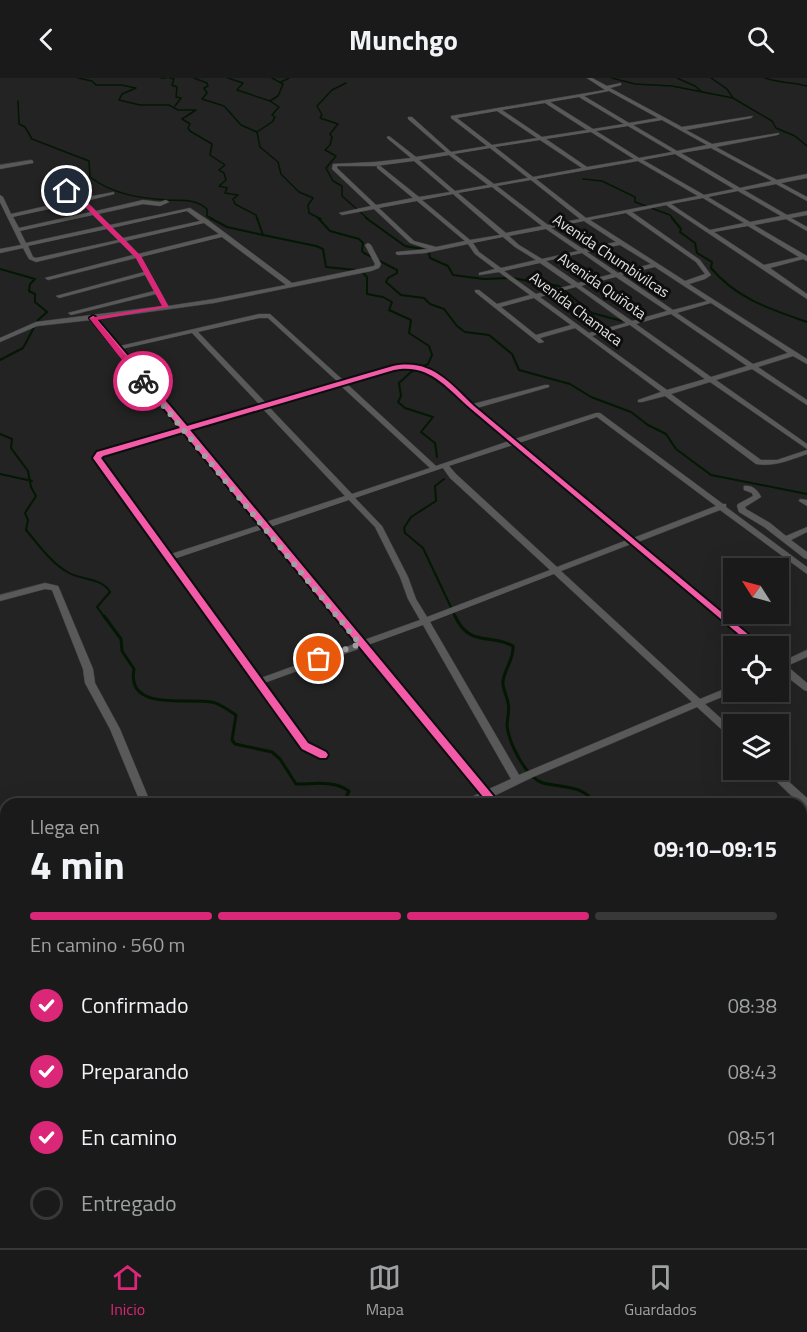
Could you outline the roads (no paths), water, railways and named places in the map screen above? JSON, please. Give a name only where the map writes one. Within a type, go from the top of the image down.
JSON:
[{"type":"street","points":[[589,78],[807,199]]},
{"type":"street","points":[[619,84],[607,91],[453,117],[584,219],[807,362]]},
{"type":"street","points":[[579,96],[807,229]]},
{"type":"street","points":[[545,101],[806,258]]},
{"type":"street","points":[[497,109],[587,169]]},
{"type":"street","points":[[681,129],[751,117]]},
{"type":"street","name":"Avenida Chumbivilcas","points":[[410,118],[450,153],[544,226],[807,403]]},
{"type":"street","points":[[436,249],[412,242],[334,168],[335,165],[375,164],[415,159],[661,119]]},
{"type":"street","points":[[342,213],[777,134]]},
{"type":"street","name":"Avenida Quiñota","points":[[389,137],[504,234],[807,449]]},
{"type":"street","points":[[0,167],[31,162]]},
{"type":"street","name":"Avenida Chamaca","points":[[379,167],[469,242],[477,253],[759,462],[765,464],[807,449]]},
{"type":"street","points":[[398,253],[436,249],[807,176]]},
{"type":"street","points":[[62,189],[81,200],[137,256],[166,307]]},
{"type":"street","points":[[0,212],[9,213],[112,193]]},
{"type":"street","points":[[0,196],[31,258],[36,260],[206,221]]},
{"type":"street","points":[[18,230],[143,202],[160,204],[166,202]]},
{"type":"street","points":[[666,203],[807,297]]},
{"type":"street","points":[[0,251],[188,209],[290,285]]},
{"type":"street","points":[[627,211],[698,261],[708,275],[684,283]]},
{"type":"street","points":[[708,232],[807,213]]},
{"type":"street","points":[[48,278],[224,235]]},
{"type":"street","points":[[481,274],[620,243]]},
{"type":"street","points":[[0,340],[36,324],[213,301],[377,267],[368,245]]},
{"type":"street","points":[[766,269],[767,265],[806,258]]},
{"type":"street","points":[[496,306],[656,265]]},
{"type":"street","points":[[59,296],[148,273]]},
{"type":"street","points":[[477,291],[538,340],[576,326]]},
{"type":"street","points":[[71,312],[156,292]]},
{"type":"street","points":[[587,335],[713,301]]},
{"type":"street","points":[[116,349],[265,314],[270,316],[434,468]]},
{"type":"street","points":[[93,318],[182,429],[490,798]]},
{"type":"street","points":[[193,331],[378,526],[404,577],[412,599],[517,781]]},
{"type":"street","points":[[640,401],[792,354]]},
{"type":"street","points":[[323,755],[305,746],[97,459],[107,451],[367,376],[412,366],[437,375],[472,407],[746,636]]},
{"type":"street","points":[[472,407],[547,386]]},
{"type":"street","points":[[168,558],[598,414],[807,571]]},
{"type":"street","points":[[444,465],[554,571],[723,726]]},
{"type":"street","points":[[747,489],[755,492],[757,497],[741,506],[742,510],[807,556]]},
{"type":"street","points":[[258,682],[425,621],[723,506]]},
{"type":"street","points":[[786,539],[807,529]]},
{"type":"street","points":[[0,598],[45,586],[55,588],[88,669],[90,683],[115,729],[144,798]]},
{"type":"street","points":[[789,661],[807,653]]},
{"type":"street","points":[[789,674],[807,688]]},
{"type":"street","points":[[480,798],[723,693]]},
{"type":"street","points":[[781,780],[800,798]]},
{"type":"waterway","points":[[78,78],[92,81],[96,85],[121,85],[136,88],[122,94],[119,100],[140,105],[169,105],[178,110],[196,110],[182,119],[190,124],[188,128],[190,131],[212,144],[210,155],[225,165],[219,170],[224,173],[226,180],[219,186],[227,188],[225,193],[238,195],[233,199],[235,204],[256,215],[257,219]]},
{"type":"waterway","points":[[161,78],[166,78]]},
{"type":"waterway","points":[[170,78],[174,79],[172,85],[177,87],[176,97],[181,98],[175,106]]},
{"type":"waterway","points":[[194,78],[207,83],[208,86],[204,88],[207,93],[202,99],[224,106],[241,125],[257,132]]},
{"type":"waterway","points":[[228,78],[243,83],[237,90],[270,101]]},
{"type":"waterway","points":[[270,101],[278,96],[283,84],[272,78]]},
{"type":"waterway","points":[[281,82],[289,78]]},
{"type":"waterway","points":[[612,78],[635,84],[672,86],[702,92]]},
{"type":"waterway","points":[[677,78],[702,92]]},
{"type":"waterway","points":[[711,78],[727,89],[733,98]]},
{"type":"waterway","points":[[765,78],[807,86]]},
{"type":"waterway","points":[[346,83],[332,90],[317,106],[322,115],[320,118],[338,124],[330,134],[332,137],[330,145],[325,150],[336,156],[326,168],[333,181],[342,186],[342,196],[368,219]]},
{"type":"waterway","points":[[702,92],[733,98]]},
{"type":"waterway","points":[[733,98],[772,121],[776,128],[795,136],[807,146]]},
{"type":"waterway","points":[[18,101],[19,124],[25,127],[32,139],[89,161],[90,177],[98,183],[136,196],[198,203],[207,209],[207,216],[213,219]]},
{"type":"waterway","points":[[257,132],[272,122],[275,117],[272,115],[279,107],[270,101]]},
{"type":"waterway","points":[[257,132],[260,147],[278,162],[281,174],[299,192],[313,198],[308,205],[309,213],[321,219]]},
{"type":"waterway","points":[[583,179],[602,181],[635,197],[635,202],[670,215],[673,219]]},
{"type":"waterway","points":[[210,218],[227,227],[263,235]]},
{"type":"waterway","points":[[257,218],[263,235]]},
{"type":"waterway","points":[[318,218],[330,231],[359,239],[363,243],[364,253],[397,270],[397,273],[388,278],[386,282],[401,295],[424,298],[430,304],[444,309],[457,326],[465,332],[489,335],[512,354],[519,370],[570,384],[591,397],[631,412],[648,425],[666,434],[676,449],[711,475],[807,494]]},
{"type":"waterway","points":[[366,218],[405,246],[422,249],[429,253],[430,258],[448,266],[453,275],[484,279],[512,278],[559,286],[592,313],[622,321]]},
{"type":"waterway","points":[[672,218],[681,229],[680,232],[695,243],[697,253],[712,262],[711,268],[732,288],[755,302],[807,322]]},
{"type":"waterway","points":[[263,235],[316,246],[323,249],[326,267],[356,270]]},
{"type":"waterway","points":[[0,269],[35,279],[30,284],[29,291],[35,294],[35,302],[47,312],[38,320],[23,348],[0,360]]},
{"type":"waterway","points":[[362,272],[367,277],[367,294],[383,297],[392,302],[389,310],[411,320],[409,333],[429,346],[432,355],[428,364],[411,372],[399,383],[401,396],[398,402],[405,408],[433,417],[421,432],[435,443],[437,457]]},
{"type":"waterway","points":[[0,434],[12,439],[11,448],[28,471],[30,481]]},
{"type":"waterway","points":[[0,474],[30,481]]},
{"type":"waterway","points":[[444,479],[435,486],[436,501],[411,517],[404,528],[405,533],[423,548],[455,616]]},
{"type":"waterway","points":[[30,481],[36,496],[25,513],[28,520],[26,530],[63,569],[106,587],[110,592],[97,607],[105,618]]},
{"type":"waterway","points":[[104,616],[121,639],[122,651],[134,669],[134,682],[139,691],[148,697],[160,700],[200,701],[221,705],[236,715],[232,740],[235,744],[272,752],[280,759],[296,784],[336,785],[349,791],[346,798]]},
{"type":"waterway","points":[[455,616],[461,626],[474,636],[505,642],[513,646],[503,684],[509,706],[507,726],[515,750],[530,774],[543,783],[572,788],[590,798]]}]
